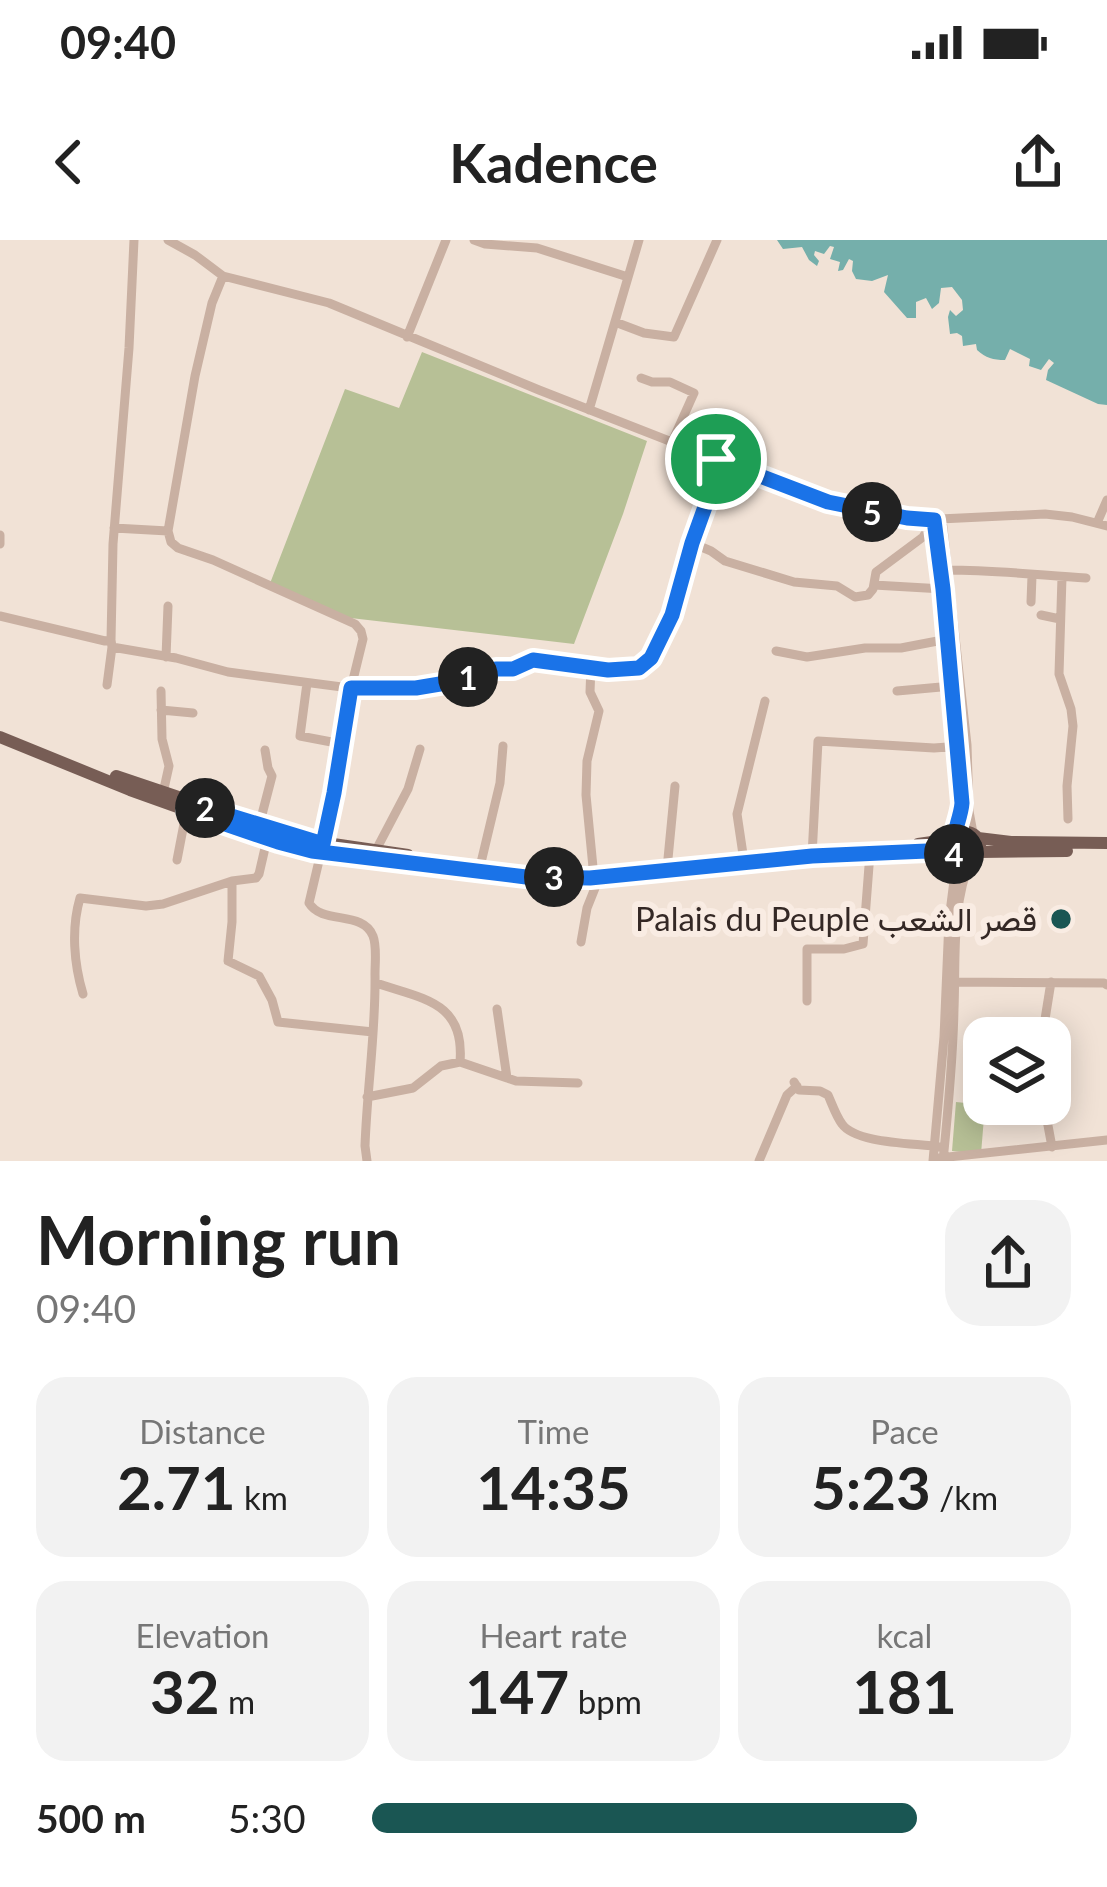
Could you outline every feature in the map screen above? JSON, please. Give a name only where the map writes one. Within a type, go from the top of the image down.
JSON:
[{"type":"main road","points":[[0,733],[130,790],[323,848],[480,867]]},
{"type":"main road","points":[[0,733],[163,793],[188,807]]},
{"type":"main road","points":[[323,848],[376,850],[526,877],[926,843],[964,831],[969,849]]},
{"type":"main road","points":[[954,837],[951,847],[969,849]]},
{"type":"main road","points":[[812,853],[969,849],[1011,842],[1107,847]]},
{"type":"street","points":[[107,686],[134,240]]},
{"type":"street","points":[[168,240],[224,276],[329,303],[828,502],[907,518],[1046,514],[1102,525],[1107,500]]},
{"type":"street","points":[[407,337],[446,240]]},
{"type":"street","points":[[474,240],[538,244],[628,277]]},
{"type":"street","points":[[589,410],[639,240]]},
{"type":"street","points":[[615,322],[674,338],[718,240]]},
{"type":"street","points":[[224,276],[212,303],[195,376],[168,531],[178,548],[355,624],[361,631],[363,640],[310,906],[372,932],[376,983],[367,1161]]},
{"type":"street","points":[[641,378],[670,382],[694,393],[672,442]]},
{"type":"street","points":[[0,616],[228,672],[351,688],[416,688],[513,669],[533,660],[639,668],[651,658],[672,615],[716,459]]},
{"type":"street","points":[[938,520],[948,571],[969,811],[969,849],[949,920],[950,982],[938,1155]]},
{"type":"street","points":[[692,543],[725,561],[794,582],[837,586],[855,597],[868,596],[876,572],[938,520]]},
{"type":"street","points":[[938,520],[952,686],[962,746],[962,803],[954,837]]},
{"type":"street","points":[[114,528],[168,531]]},
{"type":"street","points":[[948,571],[1004,570],[1086,578]]},
{"type":"street","points":[[1031,602],[1032,576]]},
{"type":"street","points":[[1062,577],[1059,674],[1072,726],[1068,819]]},
{"type":"street","points":[[874,585],[943,589]]},
{"type":"street","points":[[166,657],[168,606]]},
{"type":"street","points":[[1041,615],[1060,620]]},
{"type":"street","points":[[776,651],[807,657],[948,639]]},
{"type":"street","points":[[581,941],[595,892],[587,760],[599,711],[590,692],[591,666]]},
{"type":"street","points":[[307,683],[300,736],[342,744]]},
{"type":"street","points":[[897,691],[952,686]]},
{"type":"street","points":[[161,691],[162,739],[169,766],[163,793]]},
{"type":"street","points":[[743,858],[737,814],[765,700]]},
{"type":"street","points":[[161,710],[193,713]]},
{"type":"street","points":[[812,853],[818,741],[962,746]]},
{"type":"street","points":[[480,867],[500,782],[503,746]]},
{"type":"street","points":[[376,850],[408,790],[420,749]]},
{"type":"street","points":[[83,994],[77,973],[75,922],[80,898],[146,906],[256,878],[272,776],[265,750]]},
{"type":"street","points":[[667,866],[675,786]]},
{"type":"street","points":[[177,860],[188,807]]},
{"type":"street","points":[[807,1000],[806,949],[863,944],[870,854]]},
{"type":"street","points":[[232,881],[228,961],[259,976],[278,1022],[373,1032]]},
{"type":"street","points":[[950,982],[1107,986]]},
{"type":"street","points":[[1045,1017],[1051,982]]},
{"type":"street","points":[[376,983],[442,1006],[462,1042],[460,1062]]},
{"type":"street","points":[[497,1009],[507,1078]]},
{"type":"street","points":[[367,1097],[413,1088],[441,1066],[460,1062],[516,1082],[578,1083]]},
{"type":"street","points":[[759,1161],[773,1122],[796,1084],[808,1092],[829,1095],[849,1131],[938,1155],[1107,1140]]},
{"type":"street","points":[[1048,1125],[1052,1147]]},
{"type":"green space","points":[[422,352],[647,441],[574,644],[342,617],[269,586],[345,389],[399,408]]},
{"type":"green space","points":[[956,1102],[963,1103],[963,1125],[983,1125],[981,1154],[952,1151]]},
{"type":"water","points":[[777,240],[1107,240],[1107,405],[1046,380],[1054,363],[1049,359],[1041,370],[1010,349],[1001,360],[983,355],[976,344],[963,346],[962,336],[950,334],[950,310],[956,316],[963,310],[952,287],[941,288],[939,303],[932,309],[926,298],[916,302],[916,318],[907,318],[884,292],[888,275],[872,281],[856,279],[849,259],[838,271],[840,262],[830,259],[834,247],[824,254],[815,251],[817,266],[802,247],[783,249]]},
{"type":"place","name":"Palais du Peuple قصر الشعب","points":[[1061,919]]},
{"type":"route","points":[[716,459],[828,502],[934,520],[962,803],[951,842],[954,854],[812,856],[590,878],[526,877],[312,851],[187,811],[189,803],[323,844],[351,688],[416,688],[513,669],[533,660],[608,670],[639,668],[651,658],[672,615],[716,459]]}]
